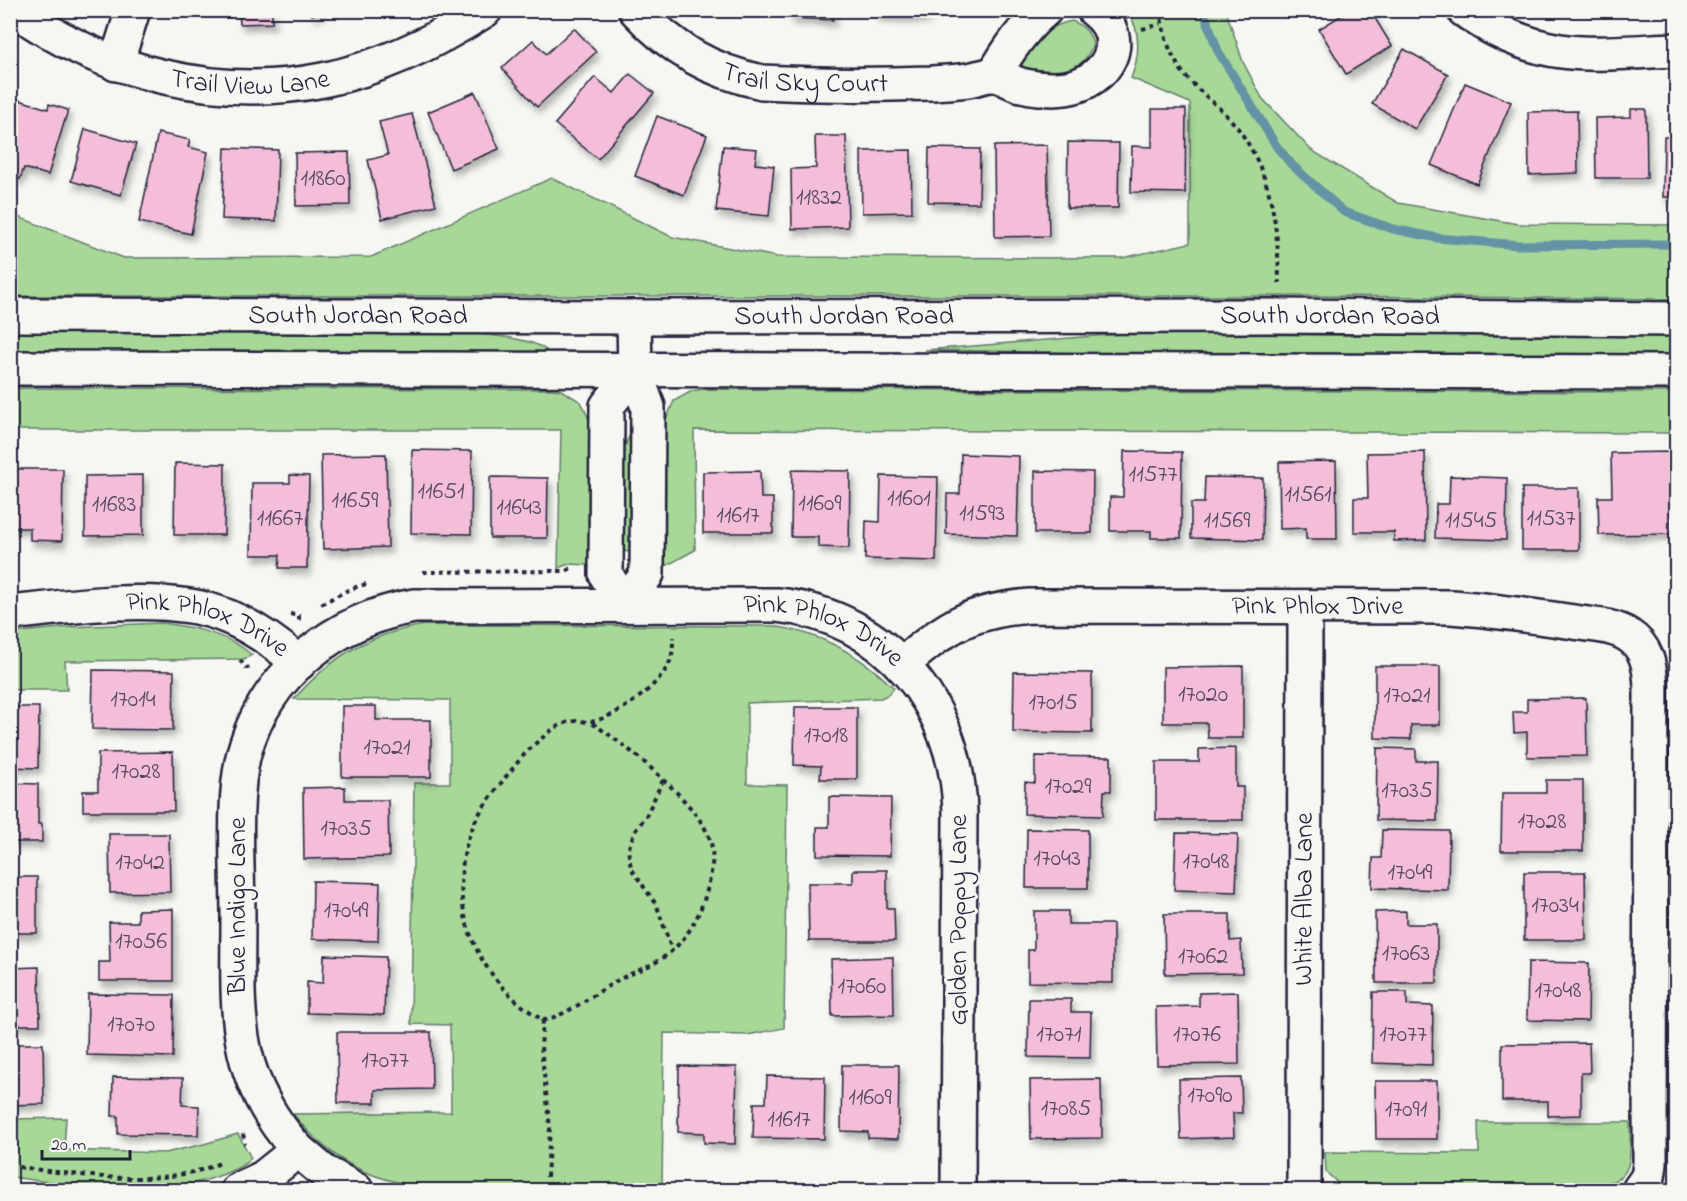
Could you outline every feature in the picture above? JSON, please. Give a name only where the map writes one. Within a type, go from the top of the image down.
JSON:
[{"type":"street","name":"Trail View Lane","points":[[16,10],[84,52],[116,64],[211,84],[271,86],[323,80],[355,72],[419,48],[485,10]]},
{"type":"street","points":[[116,64],[133,10]]},
{"type":"street","name":"Trail Sky Court","points":[[636,10],[671,44],[689,55],[739,77],[762,82],[786,84],[928,83],[994,75],[1020,85],[1065,88],[1085,83],[1099,74],[1108,64],[1113,49],[1112,34],[1109,25],[1095,10]]},
{"type":"street","points":[[994,75],[1009,49],[1032,21],[1045,10]]},
{"type":"street","points":[[1464,10],[1486,27],[1512,38],[1562,51],[1677,50]]},
{"type":"street","name":"South Jordan Road","points":[[10,315],[1286,316],[1677,319]]},
{"type":"street","points":[[625,605],[647,574],[648,407],[634,371],[634,317]]},
{"type":"street","name":"South Jordan Road","points":[[10,368],[1677,372]]},
{"type":"street","name":"Pink Phlox Drive","points":[[10,613],[81,605],[191,606],[219,614],[248,627],[280,646],[299,663],[315,648],[346,628],[379,614],[407,607],[431,604],[766,604],[798,608],[852,627],[875,642],[902,665],[948,628],[977,615],[1011,608],[1050,605],[1451,607],[1500,611],[1602,626],[1628,634],[1648,636],[1646,656],[1650,670],[1664,807]]},
{"type":"street","name":"White Alba Lane","points":[[1304,1191],[1305,607]]},
{"type":"street","name":"Blue Indigo Lane","points":[[299,663],[276,689],[256,722],[244,753],[238,804],[238,1002],[248,1067],[266,1109],[298,1150],[324,1172],[356,1191]]},
{"type":"street","name":"Golden Poppy Lane","points":[[902,665],[915,679],[941,723],[953,756],[960,794],[958,1191]]},
{"type":"street","points":[[1639,1191],[1648,1177],[1650,1164],[1664,807]]},
{"type":"street","points":[[238,1191],[263,1178],[298,1150]]},
{"type":"path","points":[[1160,10],[1161,24],[1170,51],[1185,75],[1231,120],[1251,148],[1269,190],[1277,225],[1279,283]]},
{"type":"path","points":[[1133,31],[1161,24]]},
{"type":"path","points":[[661,637],[684,637]]},
{"type":"path","points":[[590,722],[629,749],[663,780],[700,821],[709,836],[712,850],[710,882],[699,915],[684,938],[672,951],[660,960],[598,991],[558,1016],[543,1020],[528,1010],[500,984],[484,965],[475,949],[466,923],[462,899],[462,877],[469,839],[478,816],[522,756],[558,726],[573,721],[590,722],[624,708],[656,682],[671,657],[673,637]]},
{"type":"path","points":[[239,658],[246,668],[258,665]]},
{"type":"path","points":[[663,780],[646,816],[634,831],[628,850],[631,868],[657,906],[672,951]]},
{"type":"path","points":[[543,1020],[541,1047],[550,1128],[547,1177]]},
{"type":"path","points":[[243,1149],[246,1144],[255,1146]]},
{"type":"path","points":[[10,1166],[98,1175],[167,1176],[201,1170],[228,1159]]},
{"type":"green space","points":[[1128,11],[1226,11],[1243,62],[1262,98],[1311,150],[1398,203],[1518,224],[1676,225],[1676,299],[1310,296],[11,296],[11,214],[124,258],[371,257],[552,178],[672,237],[777,257],[1122,258],[1190,243],[1190,103],[1131,78],[1138,44],[1135,27]]},
{"type":"green space","points":[[1072,21],[1086,30],[1093,44],[1082,62],[1071,69],[1055,71],[1036,71],[1023,67],[1020,61],[1042,36],[1055,26]]},
{"type":"green space","points":[[11,332],[479,334],[533,343],[546,350],[542,353],[11,351]]},
{"type":"green space","points":[[1120,334],[1676,336],[1676,355],[1094,353],[925,350]]},
{"type":"green space","points":[[11,388],[561,390],[581,402],[589,419],[591,557],[588,565],[569,564],[558,568],[561,430],[11,430]]},
{"type":"green space","points":[[704,389],[1676,392],[1676,433],[694,430],[695,550],[666,566],[663,555],[664,424],[674,401],[692,391]]},
{"type":"green space","points":[[631,434],[634,434],[631,552],[622,551],[621,490],[623,456]]},
{"type":"green space","points":[[162,623],[198,629],[221,637],[252,655],[244,659],[65,661],[67,690],[11,690],[11,633],[70,627]]},
{"type":"green space","points":[[425,625],[773,626],[807,634],[839,647],[868,665],[894,688],[881,698],[747,703],[747,784],[787,785],[784,1028],[747,1035],[664,1033],[662,1188],[441,1189],[396,1182],[358,1169],[341,1159],[309,1132],[293,1114],[451,1112],[450,1025],[411,1024],[414,783],[450,783],[450,700],[294,699],[322,671],[352,649],[386,634]]},
{"type":"green space","points":[[66,1118],[64,1150],[165,1153],[238,1134],[251,1158],[242,1166],[224,1174],[172,1187],[118,1189],[11,1177],[11,1119]]},
{"type":"green space","points":[[1478,1122],[1630,1122],[1629,1162],[1621,1177],[1600,1185],[1583,1187],[1357,1190],[1343,1188],[1326,1172],[1325,1152],[1479,1153]]},
{"type":"building","points":[[239,10],[272,10],[272,23],[240,24]]},
{"type":"building","points":[[310,10],[325,10],[312,15]]},
{"type":"building","points":[[790,10],[833,10],[833,20],[790,18]]},
{"type":"building","points":[[876,10],[927,10],[927,17],[876,16]]},
{"type":"building","points":[[1350,10],[1370,10],[1392,46],[1346,74],[1319,29]]},
{"type":"building","points":[[574,28],[596,52],[537,107],[502,68],[533,40],[546,54]]},
{"type":"building","points":[[1404,49],[1448,74],[1415,129],[1372,104]]},
{"type":"building","points":[[630,74],[654,93],[598,159],[555,124],[595,77],[614,93]]},
{"type":"building","points":[[1465,83],[1511,102],[1477,184],[1431,165]]},
{"type":"building","points":[[475,92],[499,149],[451,169],[428,112]]},
{"type":"building","points":[[10,97],[48,109],[49,104],[68,110],[48,175],[24,168],[20,179],[10,176]]},
{"type":"building","points":[[1152,109],[1186,109],[1185,193],[1131,192],[1132,146],[1152,147]]},
{"type":"building","points":[[1631,109],[1646,109],[1647,178],[1596,178],[1595,118],[1631,117]]},
{"type":"building","points":[[1577,111],[1578,173],[1529,175],[1528,112]]},
{"type":"building","points":[[412,114],[436,205],[382,219],[368,160],[388,155],[379,122]]},
{"type":"building","points":[[657,116],[707,135],[684,195],[635,176]]},
{"type":"building","points":[[85,129],[136,144],[121,195],[71,181]]},
{"type":"building","points":[[158,133],[190,140],[188,147],[208,152],[191,234],[139,222]]},
{"type":"building","points":[[815,136],[846,136],[848,227],[792,229],[791,169],[816,168]]},
{"type":"building","points":[[1664,137],[1676,137],[1676,197],[1663,197]]},
{"type":"building","points":[[1068,142],[1119,143],[1118,208],[1067,208]]},
{"type":"building","points":[[1047,145],[1049,236],[995,237],[994,146]]},
{"type":"building","points":[[723,146],[757,149],[755,164],[774,166],[769,216],[716,211]]},
{"type":"building","points":[[225,148],[278,150],[276,221],[222,219]]},
{"type":"building","points":[[929,148],[980,149],[979,203],[928,202]]},
{"type":"building","points":[[911,150],[912,212],[862,213],[861,151]]},
{"type":"building","points":[[349,152],[350,205],[296,206],[295,153]]},
{"type":"building","points":[[412,450],[472,451],[471,534],[411,533]]},
{"type":"building","points":[[1124,451],[1182,452],[1181,538],[1151,538],[1151,531],[1110,531],[1110,497],[1123,497]]},
{"type":"building","points":[[1425,452],[1426,540],[1394,541],[1394,532],[1354,532],[1354,498],[1368,498],[1367,453]]},
{"type":"building","points":[[1670,452],[1671,534],[1599,535],[1598,497],[1612,497],[1611,453]]},
{"type":"building","points":[[386,454],[388,547],[323,549],[321,455]]},
{"type":"building","points":[[961,454],[1019,456],[1017,536],[946,534],[947,494],[960,494]]},
{"type":"building","points":[[1336,461],[1337,539],[1306,539],[1306,528],[1280,529],[1279,462]]},
{"type":"building","points":[[175,463],[225,464],[224,535],[174,535]]},
{"type":"building","points":[[10,469],[63,469],[62,541],[30,540],[30,528],[10,528]]},
{"type":"building","points":[[792,470],[850,471],[849,548],[818,547],[818,537],[791,537]]},
{"type":"building","points":[[760,471],[761,498],[773,498],[773,533],[703,533],[703,472]]},
{"type":"building","points":[[1035,471],[1093,472],[1092,533],[1035,533]]},
{"type":"building","points":[[143,475],[143,535],[85,536],[85,476]]},
{"type":"building","points":[[290,475],[309,476],[307,568],[279,568],[280,555],[251,555],[252,483],[290,483]]},
{"type":"building","points":[[881,476],[938,477],[936,561],[865,559],[866,521],[880,522]]},
{"type":"building","points":[[1450,476],[1507,478],[1506,540],[1435,538],[1436,504],[1449,504]]},
{"type":"building","points":[[490,477],[548,478],[547,538],[490,538]]},
{"type":"building","points":[[1205,477],[1263,478],[1262,540],[1191,538],[1191,503],[1204,503]]},
{"type":"building","points":[[1522,488],[1579,488],[1579,550],[1522,550]]},
{"type":"building","points":[[1243,666],[1243,738],[1208,738],[1207,723],[1163,723],[1163,667]]},
{"type":"building","points":[[1375,666],[1440,666],[1440,725],[1411,725],[1411,739],[1375,738]]},
{"type":"building","points":[[93,670],[174,671],[173,730],[92,729]]},
{"type":"building","points":[[1014,672],[1092,673],[1092,733],[1013,732]]},
{"type":"building","points":[[1586,698],[1587,756],[1527,757],[1527,732],[1514,733],[1513,712],[1527,712],[1527,699]]},
{"type":"building","points":[[342,706],[376,706],[376,720],[431,720],[431,777],[342,777]]},
{"type":"building","points":[[10,707],[39,707],[38,768],[10,767]]},
{"type":"building","points":[[795,707],[857,707],[857,779],[820,779],[821,766],[794,765]]},
{"type":"building","points":[[1236,748],[1236,787],[1243,787],[1243,820],[1156,820],[1156,762],[1199,762],[1199,749]]},
{"type":"building","points":[[1377,748],[1416,749],[1416,761],[1438,761],[1437,821],[1376,820]]},
{"type":"building","points":[[173,752],[174,811],[83,811],[83,791],[98,791],[98,753]]},
{"type":"building","points":[[1035,756],[1111,757],[1111,791],[1104,791],[1103,816],[1024,814],[1025,782],[1035,783]]},
{"type":"building","points":[[1546,780],[1583,780],[1583,851],[1501,851],[1502,793],[1546,793]]},
{"type":"building","points":[[10,783],[38,784],[38,824],[42,824],[42,842],[10,842]]},
{"type":"building","points":[[345,787],[345,800],[388,800],[389,857],[304,859],[303,788]]},
{"type":"building","points":[[829,797],[891,798],[890,856],[817,855],[817,827],[829,827]]},
{"type":"building","points":[[1027,829],[1088,830],[1088,888],[1026,888]]},
{"type":"building","points":[[1382,830],[1449,831],[1448,890],[1372,888],[1373,858],[1381,858]]},
{"type":"building","points":[[1176,833],[1238,834],[1236,892],[1174,890]]},
{"type":"building","points":[[109,834],[169,834],[170,892],[110,893]]},
{"type":"building","points":[[853,870],[887,870],[887,908],[894,908],[895,941],[809,941],[808,883],[853,883]]},
{"type":"building","points":[[1524,872],[1585,872],[1586,940],[1524,940]]},
{"type":"building","points":[[10,877],[37,877],[37,933],[10,933]]},
{"type":"building","points":[[313,881],[380,883],[378,941],[312,939]]},
{"type":"building","points":[[173,909],[173,981],[99,981],[99,962],[110,962],[109,922],[138,922],[138,910]]},
{"type":"building","points":[[1034,911],[1068,911],[1068,924],[1113,924],[1113,983],[1028,982],[1028,950],[1034,950]]},
{"type":"building","points":[[1406,911],[1406,924],[1437,924],[1437,983],[1376,983],[1375,912]]},
{"type":"building","points":[[1164,914],[1230,914],[1230,941],[1241,940],[1242,973],[1165,974]]},
{"type":"building","points":[[324,955],[386,957],[384,1015],[307,1013],[307,982],[323,983]]},
{"type":"building","points":[[893,957],[894,1015],[832,1016],[831,959]]},
{"type":"building","points":[[1528,962],[1589,963],[1588,1021],[1527,1020]]},
{"type":"building","points":[[39,967],[40,1025],[10,1025],[10,968]]},
{"type":"building","points":[[1238,992],[1239,1064],[1157,1065],[1156,1007],[1199,1006],[1199,993]]},
{"type":"building","points":[[1373,992],[1407,992],[1407,1005],[1433,1006],[1432,1065],[1372,1063]]},
{"type":"building","points":[[88,994],[174,995],[173,1057],[87,1055]]},
{"type":"building","points":[[1029,999],[1071,999],[1071,1012],[1091,1012],[1090,1058],[1028,1057]]},
{"type":"building","points":[[337,1032],[431,1032],[432,1089],[375,1090],[375,1103],[338,1103]]},
{"type":"building","points":[[1589,1043],[1590,1073],[1581,1073],[1581,1115],[1548,1116],[1548,1101],[1502,1101],[1502,1044]]},
{"type":"building","points":[[10,1044],[43,1044],[44,1104],[10,1105]]},
{"type":"building","points":[[842,1065],[899,1065],[898,1139],[868,1138],[868,1132],[841,1131]]},
{"type":"building","points":[[679,1066],[737,1067],[735,1144],[704,1143],[704,1133],[678,1132]]},
{"type":"building","points":[[767,1076],[825,1077],[824,1139],[753,1138],[754,1103],[766,1103]]},
{"type":"building","points":[[113,1077],[183,1078],[182,1105],[199,1106],[198,1135],[118,1134],[118,1116],[112,1116]]},
{"type":"building","points":[[1241,1078],[1242,1113],[1233,1113],[1234,1137],[1181,1139],[1179,1079]]},
{"type":"building","points":[[1101,1079],[1102,1138],[1031,1139],[1030,1080]]},
{"type":"building","points":[[1375,1081],[1437,1081],[1437,1139],[1376,1139]]},
{"type":"waterway","points":[[1203,10],[1218,51],[1277,147],[1292,165],[1344,212],[1393,229],[1438,238],[1518,245],[1676,244]]}]
